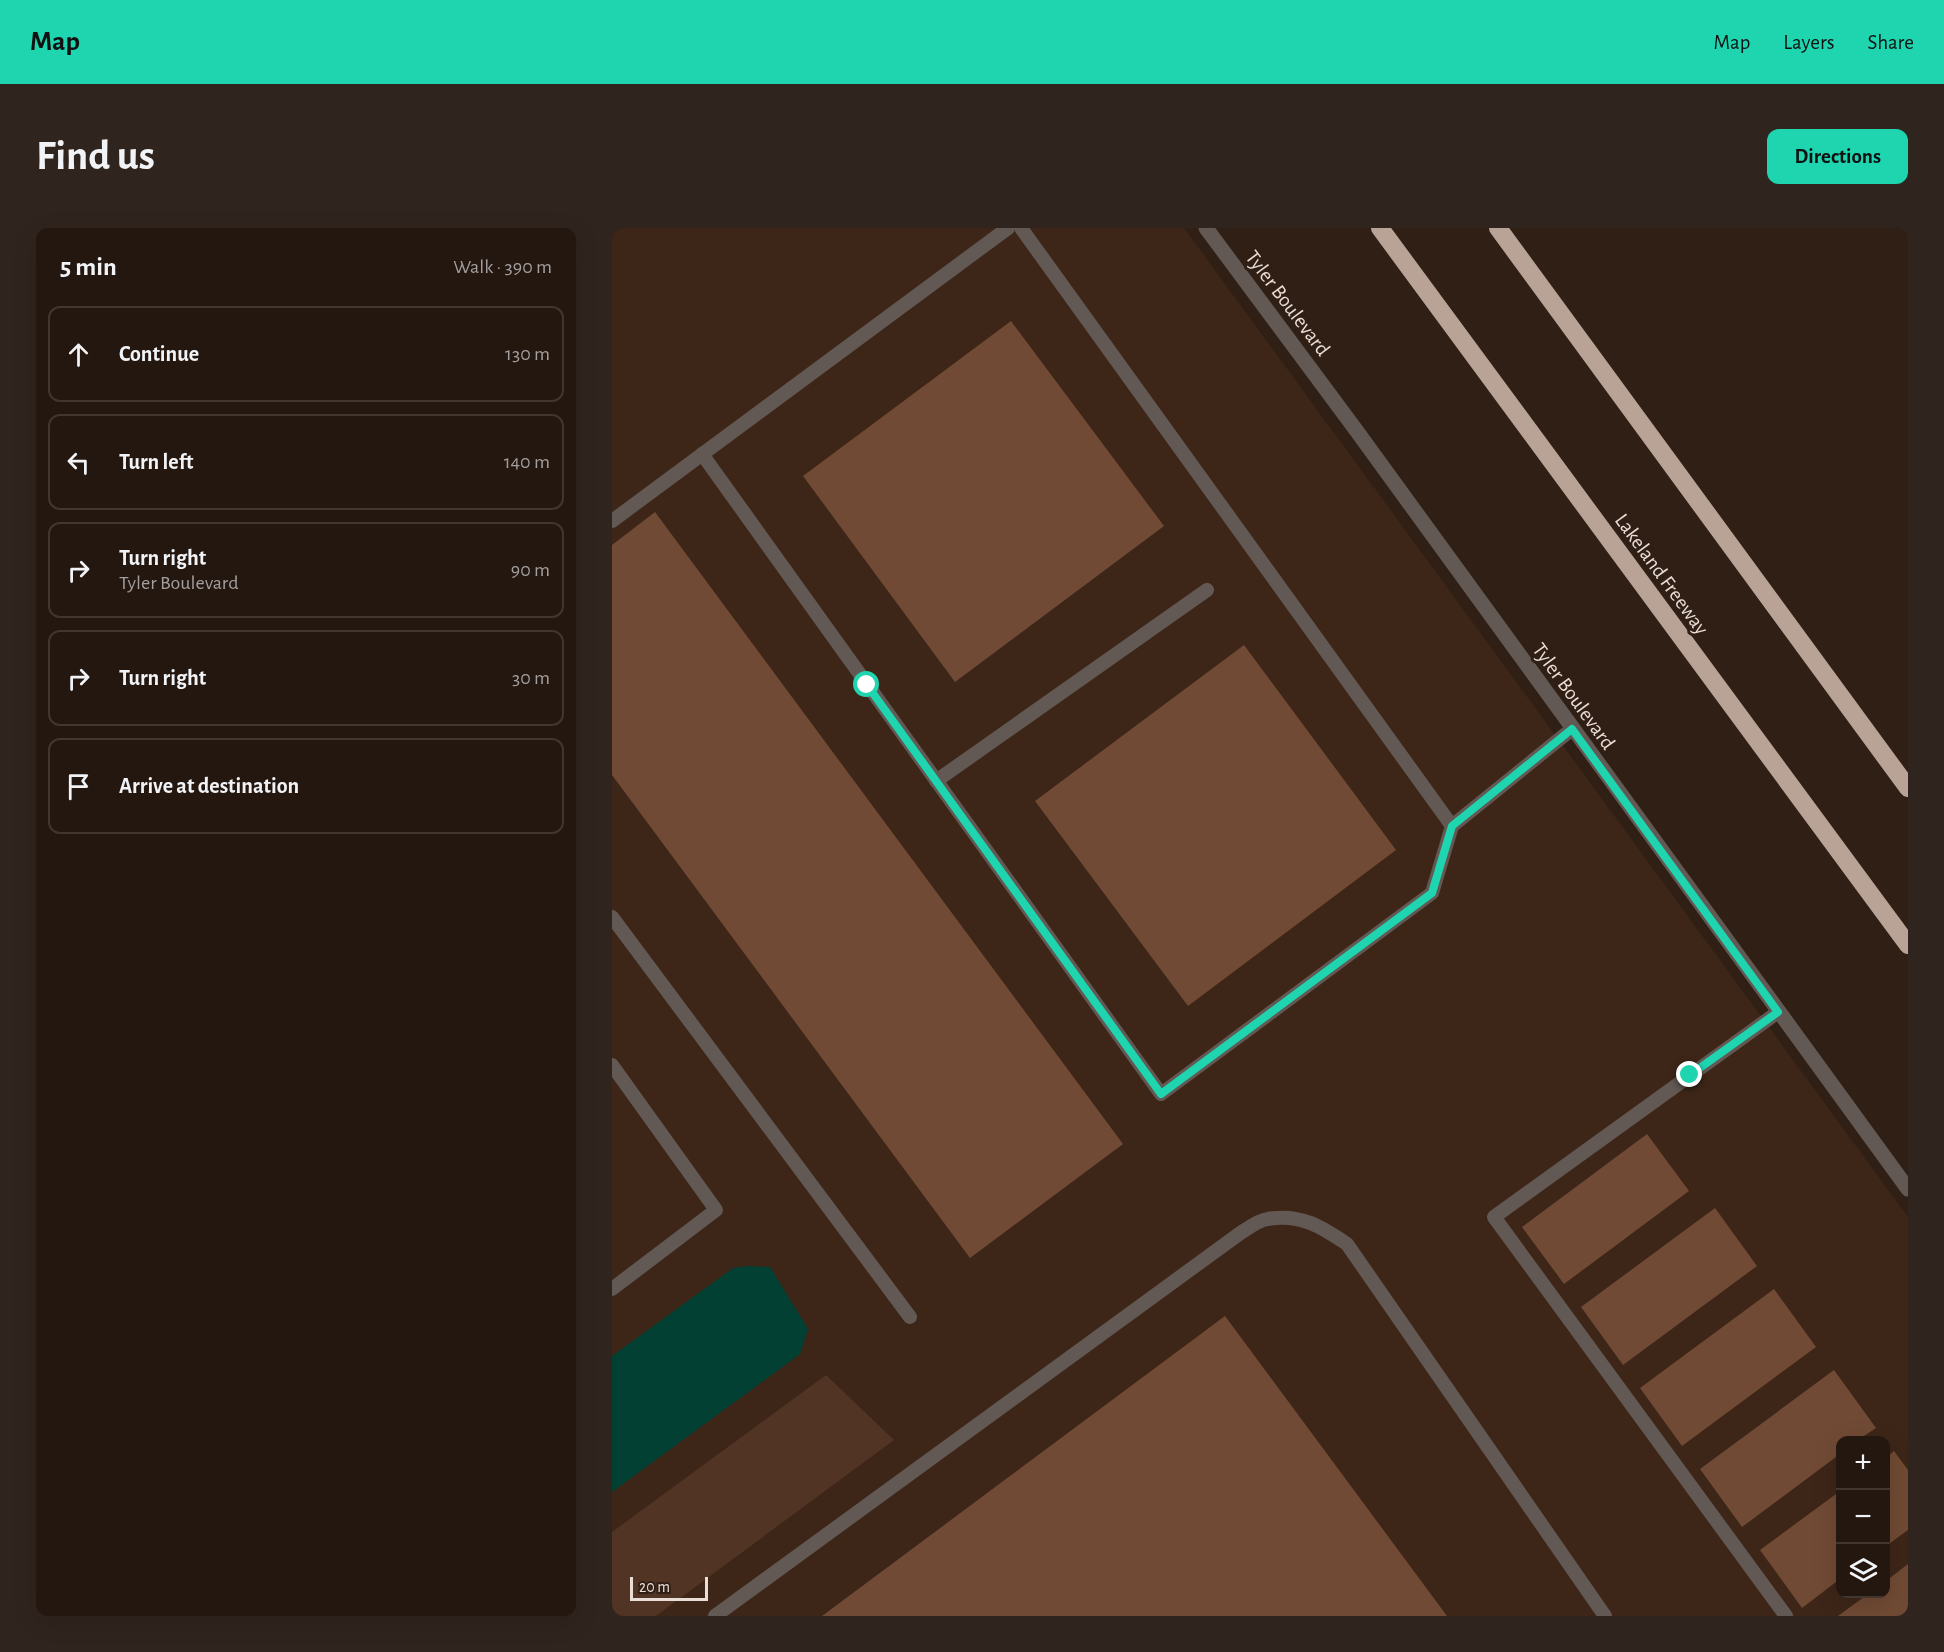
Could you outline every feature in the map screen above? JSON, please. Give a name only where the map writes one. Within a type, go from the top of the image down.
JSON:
[{"type":"highway","name":"Lakeland Freeway","points":[[1380,228],[1908,945]]},
{"type":"highway","points":[[1498,228],[1908,788]]},
{"type":"street","name":"Tyler Boulevard","points":[[1206,228],[1356,430],[1908,1189]]},
{"type":"lane","points":[[612,521],[1008,228]]},
{"type":"lane","points":[[1021,228],[1452,826]]},
{"type":"lane","points":[[702,454],[1161,1094],[1432,893],[1452,826],[1572,729]]},
{"type":"lane","points":[[936,781],[1206,590]]},
{"type":"lane","points":[[612,917],[910,1317]]},
{"type":"lane","points":[[1778,1012],[1494,1217],[1786,1616]]},
{"type":"lane","points":[[612,1065],[716,1210],[612,1289]]},
{"type":"lane","points":[[715,1616],[1239,1234],[1267,1219],[1300,1218],[1326,1230],[1347,1244],[1605,1616]]},
{"type":"shaded area","points":[[612,228],[1184,228],[1908,1217],[1908,1616],[612,1616]]},
{"type":"shaded area","points":[[826,1375],[894,1440],[656,1616],[612,1616],[612,1532]]},
{"type":"water","points":[[770,1267],[808,1329],[800,1354],[612,1492],[612,1356],[733,1268]]},
{"type":"building","points":[[1011,321],[1164,526],[955,682],[803,476]]},
{"type":"building","points":[[655,512],[1123,1144],[970,1258],[612,775],[612,545]]},
{"type":"building","points":[[1244,645],[1396,850],[1188,1006],[1035,801]]},
{"type":"building","points":[[1647,1134],[1689,1191],[1564,1284],[1522,1227]]},
{"type":"building","points":[[1715,1208],[1757,1266],[1623,1365],[1581,1307]]},
{"type":"building","points":[[1774,1289],[1816,1347],[1682,1446],[1640,1388]]},
{"type":"building","points":[[1225,1316],[1447,1616],[822,1616]]},
{"type":"building","points":[[1834,1370],[1876,1428],[1864,1436],[1836,1436],[1836,1457],[1742,1527],[1700,1469]]},
{"type":"building","points":[[1894,1451],[1908,1470],[1908,1530],[1890,1543],[1890,1490],[1890,1454]]},
{"type":"building","points":[[1836,1494],[1836,1582],[1802,1608],[1760,1550]]},
{"type":"building","points":[[1908,1564],[1908,1616],[1838,1616],[1863,1598],[1890,1598],[1890,1578]]},
{"type":"route","points":[[867,685],[1161,1094],[1432,893],[1452,826],[1572,729],[1778,1012],[1690,1075]]}]
